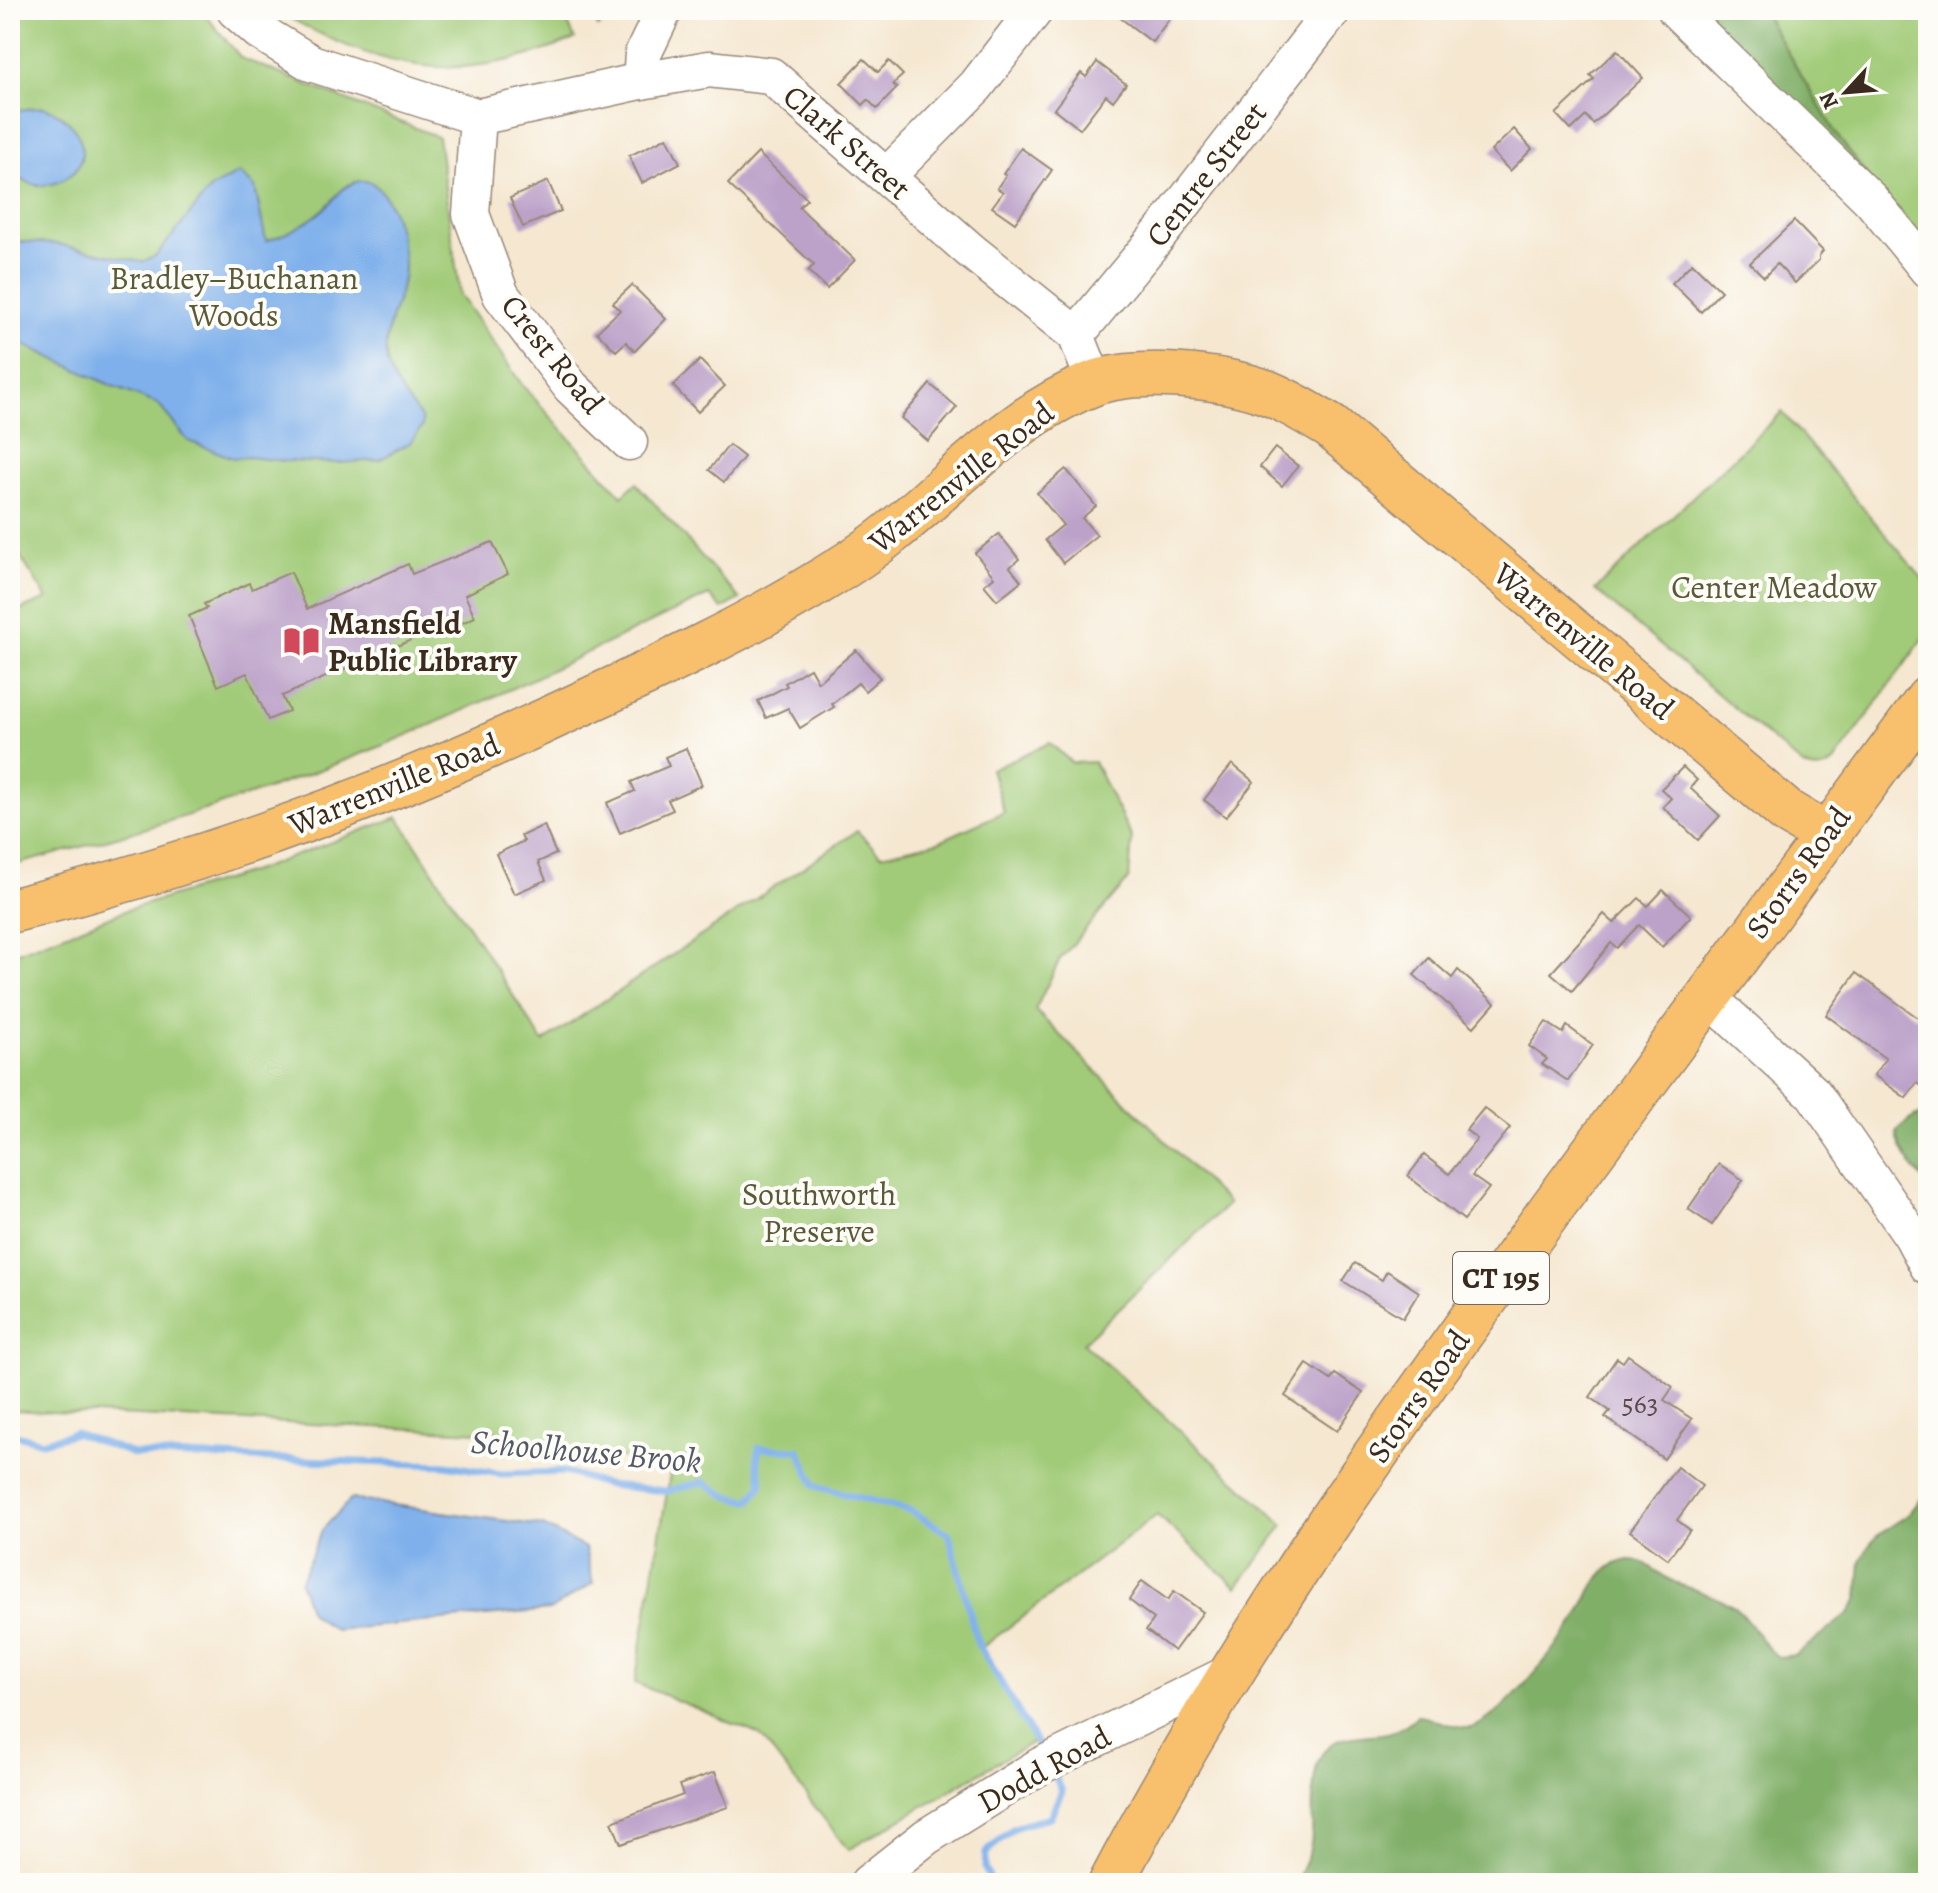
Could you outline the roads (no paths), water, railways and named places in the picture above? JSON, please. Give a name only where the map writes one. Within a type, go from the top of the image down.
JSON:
[{"type":"main road","name":"Warrenville Road","points":[[10,911],[136,879],[306,822],[478,751],[639,677],[796,595],[846,564],[890,533],[1005,434],[1048,406],[1095,383],[1161,376],[1187,376],[1266,392],[1331,427],[1787,812],[1824,834]]},
{"type":"main road","name":"Storrs Road","points":[[1111,1883],[1230,1673],[1454,1342],[1824,834],[1928,699]]},
{"type":"street","points":[[235,10],[260,32],[311,63],[478,117]]},
{"type":"street","points":[[641,81],[643,54],[664,10]]},
{"type":"street","points":[[887,176],[976,86],[1035,10]]},
{"type":"street","name":"Centre Street","points":[[1076,335],[1163,230],[1333,10]]},
{"type":"street","points":[[1676,10],[1871,200],[1928,270]]},
{"type":"street","name":"Clark Street","points":[[478,117],[709,69],[771,76],[971,251],[1076,335],[1095,383]]},
{"type":"street","name":"Crest Road","points":[[478,117],[471,214],[501,295],[571,387],[629,442]]},
{"type":"street","points":[[1708,997],[1813,1093],[1912,1236],[1928,1266]]},
{"type":"street","name":"Dodd Road","points":[[868,1883],[926,1837],[1053,1759],[1230,1673]]},
{"type":"water","points":[[43,107],[70,124],[82,148],[81,160],[75,171],[64,179],[43,186],[10,175],[10,111]]},
{"type":"water","points":[[239,173],[255,187],[266,241],[311,219],[342,190],[356,182],[368,182],[386,198],[398,227],[404,267],[388,333],[386,356],[395,381],[422,419],[422,427],[410,443],[379,460],[340,463],[233,458],[188,441],[158,404],[10,338],[10,241],[57,244],[142,262],[156,256],[211,188]]},
{"type":"water","points":[[351,1499],[543,1526],[585,1548],[593,1583],[550,1610],[335,1630],[310,1613],[300,1582],[322,1530]]},
{"type":"waterway","name":"Schoolhouse Brook","points":[[10,1433],[42,1442],[75,1433],[133,1454],[446,1465],[501,1474],[566,1472],[607,1485],[666,1491],[704,1482],[727,1496],[750,1501],[762,1484],[757,1461],[759,1448],[799,1450],[815,1486],[911,1511],[949,1534],[978,1644],[1043,1754]]},
{"type":"waterway","name":"Schoolhouse Brook","points":[[991,1883],[985,1868],[986,1853],[1013,1828],[1050,1817],[1062,1791],[1053,1772]]},
{"type":"place","name":"Mansfield Public Library","points":[[302,641]]},
{"type":"park label","name":"Bradley–Buchanan Woods","points":[[234,296]]},
{"type":"park label","name":"Center Meadow","points":[[1774,587]]},
{"type":"park label","name":"Southworth Preserve","points":[[819,1212]]}]
